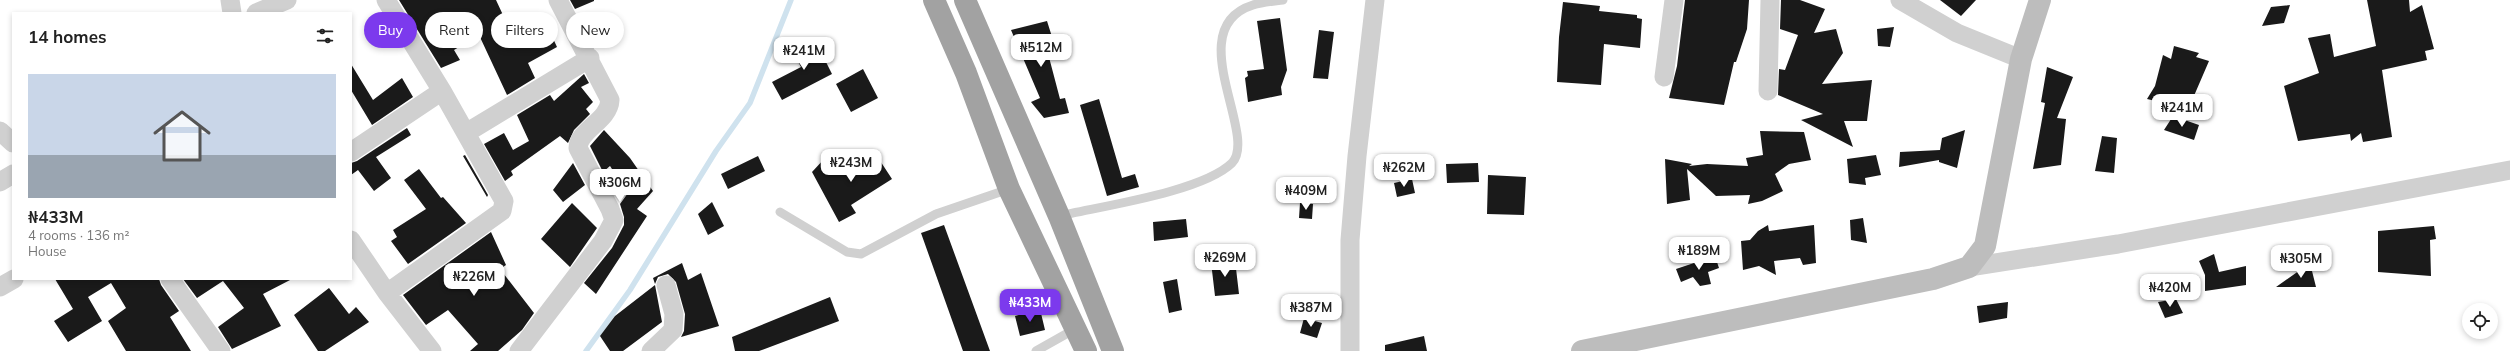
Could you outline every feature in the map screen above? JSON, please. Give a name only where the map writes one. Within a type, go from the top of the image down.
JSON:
[{"type":"highway","points":[[934,0],[966,73],[1009,189],[1086,351]]},
{"type":"highway","points":[[965,0],[1059,216],[1112,351]]},
{"type":"main road","points":[[1582,351],[1933,279],[1969,267],[1985,246],[2021,59],[2040,0]]},
{"type":"street","points":[[230,0],[232,12]]},
{"type":"street","points":[[258,12],[287,0]]},
{"type":"street","points":[[386,0],[442,91],[504,201],[502,211],[387,293]]},
{"type":"street","points":[[519,351],[603,241],[614,220],[610,209],[578,148],[580,140],[608,110],[610,105],[608,93],[558,0]]},
{"type":"street","points":[[1350,351],[1350,240],[1357,156],[1375,0]]},
{"type":"street","points":[[1664,77],[1674,0]]},
{"type":"street","points":[[1768,91],[1770,0]]},
{"type":"street","points":[[1900,0],[1957,33],[2021,59]]},
{"type":"street","points":[[466,133],[590,58]]},
{"type":"street","points":[[352,151],[442,91]]},
{"type":"street","points":[[0,131],[12,142]]},
{"type":"street","points":[[1969,267],[2118,244],[2510,170]]},
{"type":"street","points":[[0,182],[12,175]]},
{"type":"street","points":[[352,241],[387,293],[432,351]]},
{"type":"street","points":[[0,287],[12,280]]},
{"type":"street","points":[[171,280],[220,351]]},
{"type":"street","points":[[651,351],[673,330],[674,314],[666,286]]},
{"type":"lane","points":[[1059,216],[1173,191],[1218,174],[1233,162],[1240,139],[1226,91],[1222,55],[1224,32],[1233,16],[1253,5],[1283,0]]},
{"type":"lane","points":[[780,212],[847,252],[861,254],[936,214],[1009,189]]},
{"type":"lane","points":[[1036,351],[1075,330]]},
{"type":"building","points":[[399,0],[496,0],[502,12],[491,12],[491,48],[555,48],[528,63],[535,78],[507,95],[483,44],[483,12],[425,12],[425,42],[417,29],[417,12],[406,12]]},
{"type":"building","points":[[570,0],[594,0],[594,1],[575,9]]},
{"type":"building","points":[[1685,0],[1749,0],[1747,29],[1736,62],[1734,62],[1724,105],[1669,98],[1677,66]]},
{"type":"building","points":[[1781,0],[1800,0],[1825,9],[1814,33],[1836,29],[1843,53],[1822,84],[1872,80],[1867,121],[1844,121],[1853,147],[1801,120],[1823,114],[1778,95],[1779,69],[1785,70],[1798,35],[1780,29]]},
{"type":"building","points":[[1940,0],[1976,0],[1961,16]]},
{"type":"building","points":[[2367,0],[2409,0],[2410,12],[2422,5],[2434,49],[2425,51],[2427,60],[2382,70],[2392,137],[2363,142],[2361,133],[2351,141],[2350,134],[2298,141],[2284,86],[2319,73],[2308,38],[2330,34],[2334,57],[2376,46]]},
{"type":"building","points":[[1563,2],[1600,6],[1599,11],[1637,15],[1637,18],[1642,19],[1640,48],[1604,44],[1601,85],[1557,82],[1559,37]]},
{"type":"building","points":[[2290,5],[2284,23],[2262,26],[2271,7]]},
{"type":"building","points":[[1280,18],[1287,70],[1281,87],[1282,95],[1248,102],[1245,78],[1248,76],[1247,71],[1264,69],[1257,21]]},
{"type":"building","points":[[1047,21],[1053,40],[1045,42],[1060,99],[1065,98],[1069,113],[1044,118],[1031,102],[1040,98],[1011,30]]},
{"type":"building","points":[[1894,27],[1890,47],[1878,46],[1877,29]]},
{"type":"building","points":[[1319,30],[1334,32],[1328,79],[1313,78]]},
{"type":"building","points":[[815,40],[832,74],[782,100],[772,82],[801,67],[793,52]]},
{"type":"building","points":[[2174,46],[2199,53],[2196,57],[2209,61],[2184,119],[2162,113],[2164,103],[2147,99],[2155,86],[2163,55],[2171,59]]},
{"type":"building","points":[[429,48],[457,48],[454,50],[460,60],[441,68]]},
{"type":"building","points":[[352,66],[373,100],[402,78],[413,97],[372,125],[352,92]]},
{"type":"building","points":[[2047,67],[2073,77],[2057,118],[2066,119],[2061,165],[2033,169],[2045,103],[2041,102]]},
{"type":"building","points":[[863,69],[878,98],[851,112],[836,84]]},
{"type":"building","points":[[584,74],[589,83],[581,87],[593,102],[586,109],[590,114],[574,130],[568,143],[560,136],[511,171],[513,175],[505,181],[484,144],[504,133],[513,150],[529,141],[517,115],[550,95],[554,101]]},
{"type":"building","points":[[1099,99],[1122,178],[1135,174],[1139,187],[1107,196],[1080,105]]},
{"type":"building","points":[[2173,116],[2199,125],[2194,140],[2164,130]]},
{"type":"building","points":[[407,128],[411,135],[376,157],[391,178],[374,191],[358,170],[352,174],[352,163],[357,161]]},
{"type":"building","points":[[604,130],[630,158],[653,191],[637,209],[647,216],[596,294],[584,283],[612,248],[624,225],[624,217],[620,204],[628,193],[610,166],[603,172],[590,146]]},
{"type":"building","points":[[1965,130],[1957,168],[1939,162],[1939,160],[1899,167],[1900,152],[1940,150],[1942,138]]},
{"type":"building","points":[[1760,131],[1804,132],[1811,160],[1789,164],[1775,174],[1783,191],[1762,201],[1748,204],[1750,195],[1716,196],[1687,169],[1690,200],[1667,204],[1665,159],[1692,164],[1689,166],[1707,164],[1748,166],[1746,158],[1763,155]]},
{"type":"building","points":[[2102,136],[2117,138],[2114,173],[2095,171]]},
{"type":"building","points":[[873,150],[892,179],[851,205],[856,213],[839,222],[812,172],[825,158],[835,175]]},
{"type":"building","points":[[465,155],[488,195],[487,197],[463,156]]},
{"type":"building","points":[[1876,155],[1881,175],[1865,178],[1866,185],[1849,183],[1847,159]]},
{"type":"building","points":[[758,156],[765,171],[728,189],[721,174]]},
{"type":"building","points":[[573,163],[585,185],[563,202],[553,190]]},
{"type":"building","points":[[1478,163],[1479,182],[1447,183],[1446,164]]},
{"type":"building","points":[[419,169],[441,198],[443,197],[466,223],[408,264],[391,241],[397,237],[393,230],[426,209],[404,180]]},
{"type":"building","points":[[1488,175],[1526,177],[1524,215],[1487,214]]},
{"type":"building","points":[[1412,179],[1415,193],[1397,197],[1394,183]]},
{"type":"building","points":[[712,202],[724,226],[708,235],[698,214]]},
{"type":"building","points":[[572,203],[597,228],[570,267],[541,239]]},
{"type":"building","points":[[1300,203],[1313,204],[1312,219],[1299,218]]},
{"type":"building","points":[[1863,218],[1867,243],[1851,240],[1850,220]]},
{"type":"building","points":[[1186,219],[1188,237],[1154,241],[1153,222]]},
{"type":"building","points":[[944,225],[990,351],[963,351],[921,233]]},
{"type":"building","points":[[1768,225],[1769,231],[1814,225],[1816,263],[1803,265],[1800,258],[1774,261],[1776,275],[1759,266],[1743,270],[1741,241],[1750,240],[1758,231]]},
{"type":"building","points":[[2434,226],[2436,239],[2430,240],[2431,276],[2378,272],[2378,231]]},
{"type":"building","points":[[491,232],[506,265],[500,269],[534,313],[522,330],[498,351],[470,351],[478,344],[448,310],[426,325],[403,295]]},
{"type":"building","points":[[2214,254],[2219,272],[2246,266],[2246,285],[2205,291],[2205,275],[2199,261]]},
{"type":"building","points":[[1715,256],[1719,268],[1708,272],[1711,284],[1700,286],[1693,277],[1681,282],[1676,269]]},
{"type":"building","points":[[1235,260],[1239,294],[1215,296],[1211,262]]},
{"type":"building","points":[[682,263],[688,280],[701,273],[719,326],[681,337],[684,331],[685,314],[676,282],[668,274],[658,277],[655,284],[653,278]]},
{"type":"building","points":[[2310,263],[2316,287],[2276,287]]},
{"type":"building","points":[[1177,279],[1182,310],[1169,313],[1163,282]]},
{"type":"building","points":[[56,280],[159,280],[161,285],[179,311],[170,317],[191,351],[126,351],[108,321],[126,308],[111,283],[88,297],[102,321],[68,342],[54,321],[73,309]]},
{"type":"building","points":[[184,280],[290,280],[263,294],[281,326],[232,349],[218,327],[244,308],[223,281],[197,298]]},
{"type":"building","points":[[655,285],[662,322],[623,351],[610,351],[600,336],[615,316]]},
{"type":"building","points":[[329,288],[349,314],[356,307],[369,322],[325,351],[318,351],[294,315]]},
{"type":"building","points":[[830,297],[839,321],[759,351],[735,351],[732,337]]},
{"type":"building","points":[[2176,299],[2183,313],[2165,318],[2158,302]]},
{"type":"building","points":[[2008,302],[2007,318],[1979,323],[1977,306]]},
{"type":"building","points":[[1040,309],[1045,330],[1020,336],[1015,316]]},
{"type":"building","points":[[1304,318],[1322,323],[1317,338],[1300,333]]},
{"type":"building","points":[[1424,336],[1427,351],[1385,351],[1385,345]]},
{"type":"waterway","points":[[586,351],[630,290],[716,151],[750,103],[791,0]]}]
